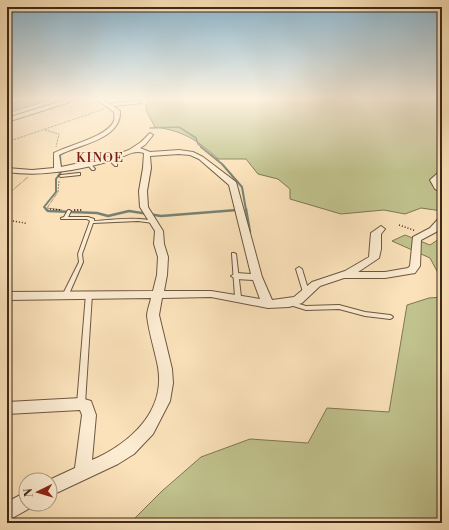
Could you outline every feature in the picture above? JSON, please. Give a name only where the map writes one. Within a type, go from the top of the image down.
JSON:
[{"type":"street","points":[[60,172],[56,155],[102,135],[116,124]]},
{"type":"street","points":[[7,170],[60,172],[91,166],[135,150],[146,142],[150,135]]},
{"type":"street","points":[[135,150],[144,150],[147,154],[182,152],[191,153],[202,158],[233,184],[257,277],[268,304]]},
{"type":"street","points":[[58,484],[117,456],[133,444],[148,429],[163,401],[166,390],[165,373],[154,320],[162,275],[163,257],[159,244],[159,231],[145,210],[144,201],[147,154]]},
{"type":"street","points":[[442,174],[434,180],[438,187],[442,190]]},
{"type":"street","points":[[7,296],[66,294],[216,294],[238,297],[268,304],[289,304],[298,300],[320,282],[344,276],[385,275],[411,271],[415,266],[416,239],[433,230],[442,220]]},
{"type":"street","points":[[344,276],[376,255],[375,235],[377,231],[381,229]]},
{"type":"street","points":[[236,276],[257,277]]},
{"type":"street","points":[[7,408],[81,404],[86,406],[89,415],[83,472]]},
{"type":"street","points":[[7,512],[18,506]]},
{"type":"lane","points":[[110,159],[116,165]]},
{"type":"lane","points":[[60,172],[79,174]]},
{"type":"lane","points":[[69,210],[64,217],[88,218],[91,219],[92,222],[138,220],[153,222]]},
{"type":"lane","points":[[66,294],[81,262],[80,254],[92,222]]},
{"type":"lane","points":[[234,254],[238,297]]},
{"type":"lane","points":[[299,269],[306,292]]},
{"type":"lane","points":[[81,404],[89,294]]},
{"type":"lane","points":[[289,304],[306,308],[339,307],[365,314],[390,317]]},
{"type":"path","points":[[7,142],[62,124]]},
{"type":"path","points":[[44,130],[59,135],[56,155]]},
{"type":"path","points":[[7,195],[34,172]]},
{"type":"path","points":[[60,172],[58,192],[47,208],[52,210],[82,210]]},
{"type":"path","points":[[7,220],[24,223],[26,226]]},
{"type":"path","points":[[399,226],[427,233]]},
{"type":"green space","points":[[153,124],[442,124],[442,211],[421,208],[405,214],[384,210],[341,214],[290,199],[290,189],[278,179],[258,174],[246,159],[218,159],[190,137],[174,131],[155,127]]},
{"type":"green space","points":[[405,235],[430,245],[442,237],[442,276],[438,273],[430,258],[392,241]]},
{"type":"green space","points":[[442,297],[442,523],[130,523],[162,491],[201,457],[250,439],[308,443],[327,408],[389,412],[407,305],[429,298]]},
{"type":"waterway","points":[[110,131],[118,124]]},
{"type":"waterway","points":[[150,128],[179,127],[196,138],[198,144],[203,148]]},
{"type":"waterway","points":[[201,147],[222,164],[242,187],[246,210]]},
{"type":"waterway","points":[[60,153],[61,172],[56,179],[56,192],[44,207],[48,211],[97,213],[108,216],[129,211],[161,216],[237,210],[234,210]]},
{"type":"waterway","points":[[246,209],[250,232]]},
{"type":"district","name":"KINOE","points":[[100,157]]}]
